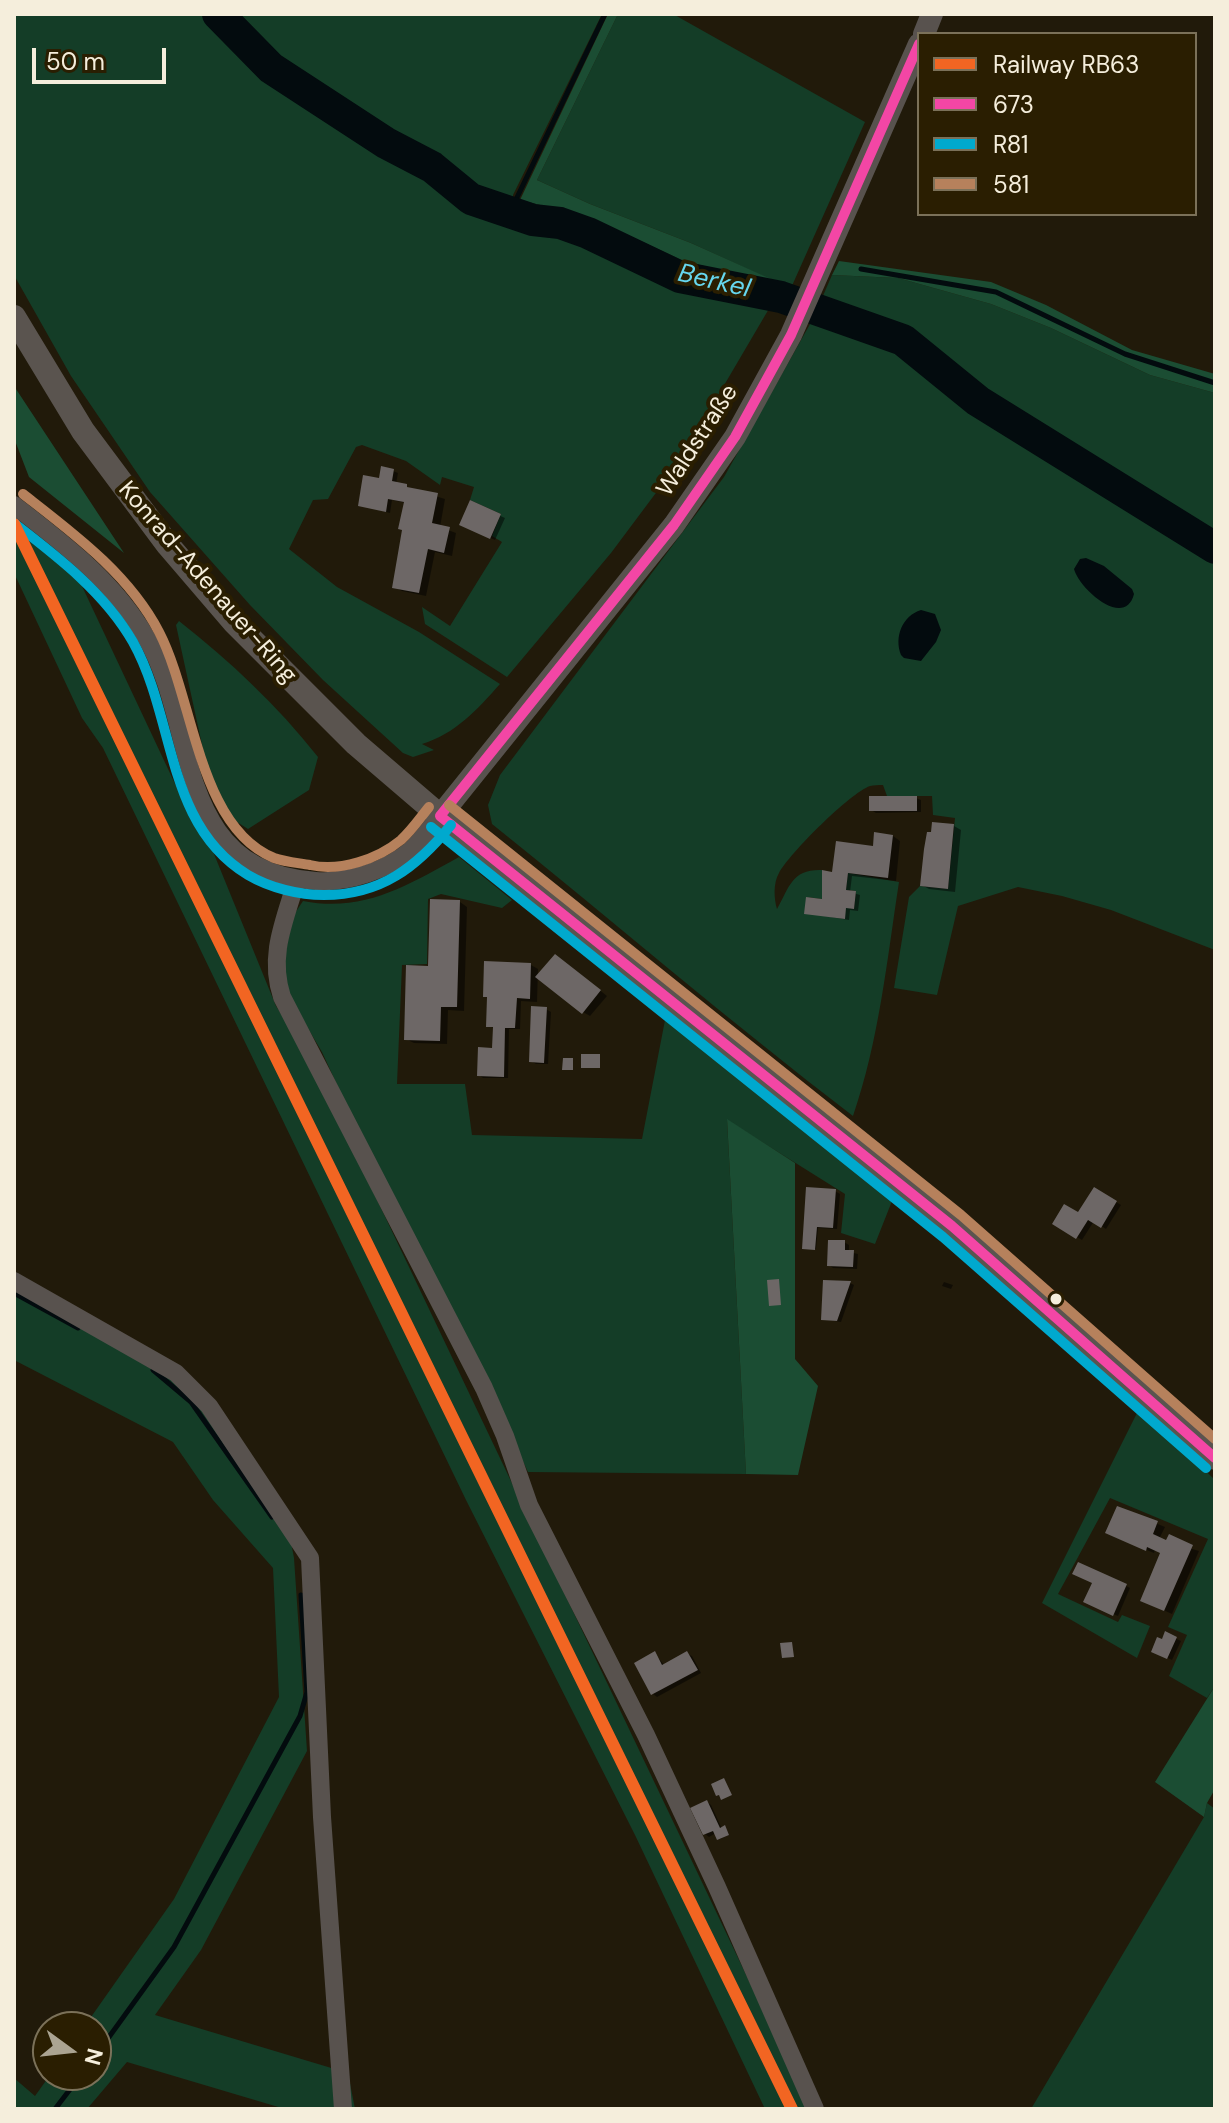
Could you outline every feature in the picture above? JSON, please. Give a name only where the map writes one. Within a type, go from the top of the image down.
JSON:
[{"type":"main road","name":"Konrad-Adenauer-Ring","points":[[14,317],[83,431],[115,478],[168,545],[234,622],[356,744],[440,816],[940,1216],[1215,1458]]},
{"type":"street","name":"Waldstraße","points":[[440,816],[694,498],[735,437],[791,335],[917,49]]},
{"type":"street","points":[[14,505],[93,569],[135,618],[169,686],[199,800],[214,826],[250,860],[297,879],[330,881],[372,871],[413,848],[440,816]]},
{"type":"street","points":[[297,879],[275,963],[282,997],[484,1388],[529,1505],[646,1735],[815,2109]]},
{"type":"street","points":[[14,1281],[176,1373],[209,1406],[310,1558],[322,1817],[343,2109]]},
{"type":"green space","points":[[14,14],[209,14],[264,72],[306,105],[407,160],[446,196],[465,207],[583,239],[674,286],[770,307],[679,462],[611,553],[507,677],[425,624],[422,607],[450,626],[502,542],[492,536],[501,514],[470,500],[474,487],[442,477],[440,485],[406,461],[362,445],[356,447],[328,499],[313,500],[289,549],[337,587],[419,632],[500,684],[455,727],[422,744],[434,750],[413,757],[403,753],[323,680],[250,605],[150,492],[71,376],[14,275]]},
{"type":"green space","points":[[233,14],[602,14],[513,195],[513,203],[471,188],[393,130],[312,87],[274,59]]},
{"type":"green space","points":[[608,14],[618,14],[537,180],[791,288],[684,261],[588,217],[520,200]]},
{"type":"green space","points":[[618,14],[673,14],[865,122],[791,288],[678,267],[588,222],[519,204],[520,200],[588,217],[684,261],[785,286],[691,243],[537,180]]},
{"type":"green space","points":[[839,261],[991,282],[1046,305],[1132,350],[1215,374],[1215,393],[1150,375],[1051,328],[991,304],[898,278],[832,275]]},
{"type":"green space","points":[[832,275],[898,278],[991,304],[1051,328],[1150,375],[1215,393],[1215,545],[980,400],[903,336],[819,305]]},
{"type":"green space","points":[[814,317],[902,343],[978,404],[1215,551],[1215,950],[1111,910],[1018,887],[958,906],[937,995],[894,988],[909,897],[920,886],[948,889],[955,818],[933,815],[932,796],[887,796],[883,785],[870,786],[835,811],[795,852],[779,873],[775,891],[777,909],[793,880],[804,872],[822,870],[822,899],[807,897],[854,909],[856,891],[846,890],[848,873],[899,882],[876,1030],[853,1116],[492,824],[488,805],[500,775],[724,477]]},
{"type":"green space","points":[[14,386],[124,553],[29,477],[14,438]]},
{"type":"green space","points":[[14,524],[73,567],[185,805],[214,854],[276,1006],[309,1057],[810,2109],[765,2109],[635,1835],[466,1500],[103,748],[82,718],[14,573]]},
{"type":"green space","points":[[179,621],[253,685],[318,757],[309,790],[248,829],[237,822],[221,801],[209,777],[176,625]]},
{"type":"green space","points":[[459,857],[512,900],[502,908],[441,894],[428,899],[427,964],[402,965],[397,1084],[465,1084],[472,1135],[642,1139],[666,1015],[896,1191],[875,1244],[841,1233],[845,1194],[727,1120],[746,1474],[528,1472],[488,1387],[389,1198],[322,1052],[288,995],[283,964],[293,916],[303,901],[325,904],[366,900],[403,886]]},
{"type":"green space","points":[[727,1119],[795,1163],[795,1359],[818,1386],[798,1475],[746,1474]]},
{"type":"green space","points":[[14,1286],[156,1361],[202,1400],[287,1521],[294,1558],[307,1751],[201,1950],[155,2015],[348,2073],[355,2109],[285,2109],[127,2062],[112,2080],[112,2011],[95,2011],[174,1899],[279,1697],[273,1568],[213,1500],[173,1442],[14,1360]]},
{"type":"green space","points":[[1140,1407],[1215,1480],[1215,1686],[1207,1698],[1169,1676],[1187,1635],[1168,1627],[1208,1539],[1110,1498],[1058,1594],[1118,1622],[1122,1615],[1150,1626],[1137,1658],[1042,1603]]},
{"type":"green space","points":[[1215,1686],[1215,1789],[1204,1817],[1155,1782]]},
{"type":"green space","points":[[1207,1803],[1215,1809],[1215,2109],[1031,2109],[1204,1817]]},
{"type":"green space","points":[[14,2078],[35,2096],[39,2091],[102,2091],[87,2109],[14,2109]]},
{"type":"shaded area","points":[[1086,558],[1104,566],[1132,589],[1134,594],[1129,604],[1122,608],[1113,607],[1085,587],[1074,569],[1080,559]]},
{"type":"shaded area","points":[[921,610],[935,614],[941,630],[921,661],[904,658],[898,641],[904,622]]},
{"type":"building","points":[[381,466],[394,469],[392,481],[438,493],[432,523],[450,527],[444,553],[428,549],[419,593],[392,588],[404,502],[388,499],[386,512],[358,506],[363,475],[379,478]]},
{"type":"building","points":[[470,500],[501,514],[490,539],[459,525]]},
{"type":"building","points":[[869,796],[917,796],[917,811],[869,811]]},
{"type":"building","points":[[932,822],[954,824],[948,889],[920,886],[927,832],[931,832]]},
{"type":"building","points":[[874,832],[893,835],[888,878],[848,873],[846,890],[856,891],[854,909],[846,908],[845,919],[804,914],[806,897],[822,899],[822,870],[832,872],[836,841],[873,846]]},
{"type":"building","points":[[430,899],[460,900],[457,1007],[441,1007],[440,1041],[404,1040],[406,965],[428,966]]},
{"type":"building","points":[[555,954],[601,990],[582,1014],[535,977]]},
{"type":"building","points":[[484,961],[531,963],[530,999],[517,998],[515,1028],[505,1028],[504,1077],[477,1076],[478,1047],[492,1048],[493,1027],[486,1027],[487,997],[483,997]]},
{"type":"building","points":[[531,1006],[547,1007],[544,1063],[529,1062]]},
{"type":"building","points":[[581,1054],[600,1054],[600,1068],[581,1068]]},
{"type":"building","points":[[563,1058],[573,1058],[573,1070],[562,1070]]},
{"type":"building","points":[[806,1187],[836,1189],[833,1228],[817,1227],[815,1250],[802,1249]]},
{"type":"building","points":[[1094,1187],[1117,1201],[1101,1228],[1088,1220],[1076,1239],[1052,1224],[1064,1204],[1078,1212]]},
{"type":"building","points":[[828,1240],[845,1240],[845,1250],[854,1250],[853,1267],[827,1266]]},
{"type":"building","points":[[779,1279],[781,1305],[769,1306],[767,1280]]},
{"type":"building","points":[[823,1280],[851,1281],[837,1321],[821,1320]]},
{"type":"building","points":[[1117,1506],[1158,1521],[1153,1534],[1166,1540],[1169,1534],[1193,1545],[1164,1611],[1140,1601],[1160,1553],[1147,1547],[1146,1551],[1105,1533]]},
{"type":"building","points":[[1078,1562],[1127,1584],[1113,1616],[1083,1602],[1092,1583],[1072,1574]]},
{"type":"building","points":[[1165,1631],[1177,1637],[1167,1659],[1151,1652],[1157,1637],[1162,1639]]},
{"type":"building","points":[[792,1642],[794,1657],[782,1658],[780,1643]]},
{"type":"building","points":[[655,1651],[662,1665],[687,1651],[698,1670],[651,1695],[634,1663]]},
{"type":"building","points":[[724,1778],[732,1795],[721,1800],[711,1784]]},
{"type":"building","points":[[707,1800],[720,1828],[725,1825],[729,1835],[717,1840],[713,1831],[703,1835],[690,1808]]},
{"type":"waterway","name":"Berkel","points":[[218,14],[271,68],[386,143],[432,167],[471,199],[533,220],[560,223],[588,233],[680,277],[781,297],[903,340],[978,401],[1215,548]]},
{"type":"waterway","points":[[511,210],[605,14]]},
{"type":"waterway","points":[[861,269],[996,292],[1125,354],[1215,383]]},
{"type":"waterway","points":[[14,1293],[78,1328]]},
{"type":"waterway","points":[[153,1370],[191,1402],[272,1517]]},
{"type":"waterway","points":[[112,2033],[174,1947],[300,1716],[307,1692],[301,1595]]},
{"type":"waterway","points":[[55,2109],[69,2091]]},
{"type":"rail line","name":"RB63","points":[[14,524],[792,2109]]},
{"type":"transit line","name":"673","points":[[440,816],[674,525],[735,437],[791,335],[917,49]]},
{"type":"transit line","name":"581","points":[[23,494],[98,556],[147,611],[171,660],[213,791],[229,819],[249,842],[274,858],[322,867],[346,865],[392,847],[429,807]]},
{"type":"transit line","name":"R81","points":[[14,523],[80,577],[122,624],[147,672],[186,800],[201,828],[221,854],[248,875],[275,887],[305,894],[344,894],[363,890],[411,866],[451,825]]},
{"type":"transit line","name":"581","points":[[449,805],[961,1215],[1215,1439]]},
{"type":"transit line","name":"673","points":[[440,816],[952,1226],[1215,1458]]},
{"type":"transit line","name":"R81","points":[[431,827],[943,1237],[1206,1468]]}]
